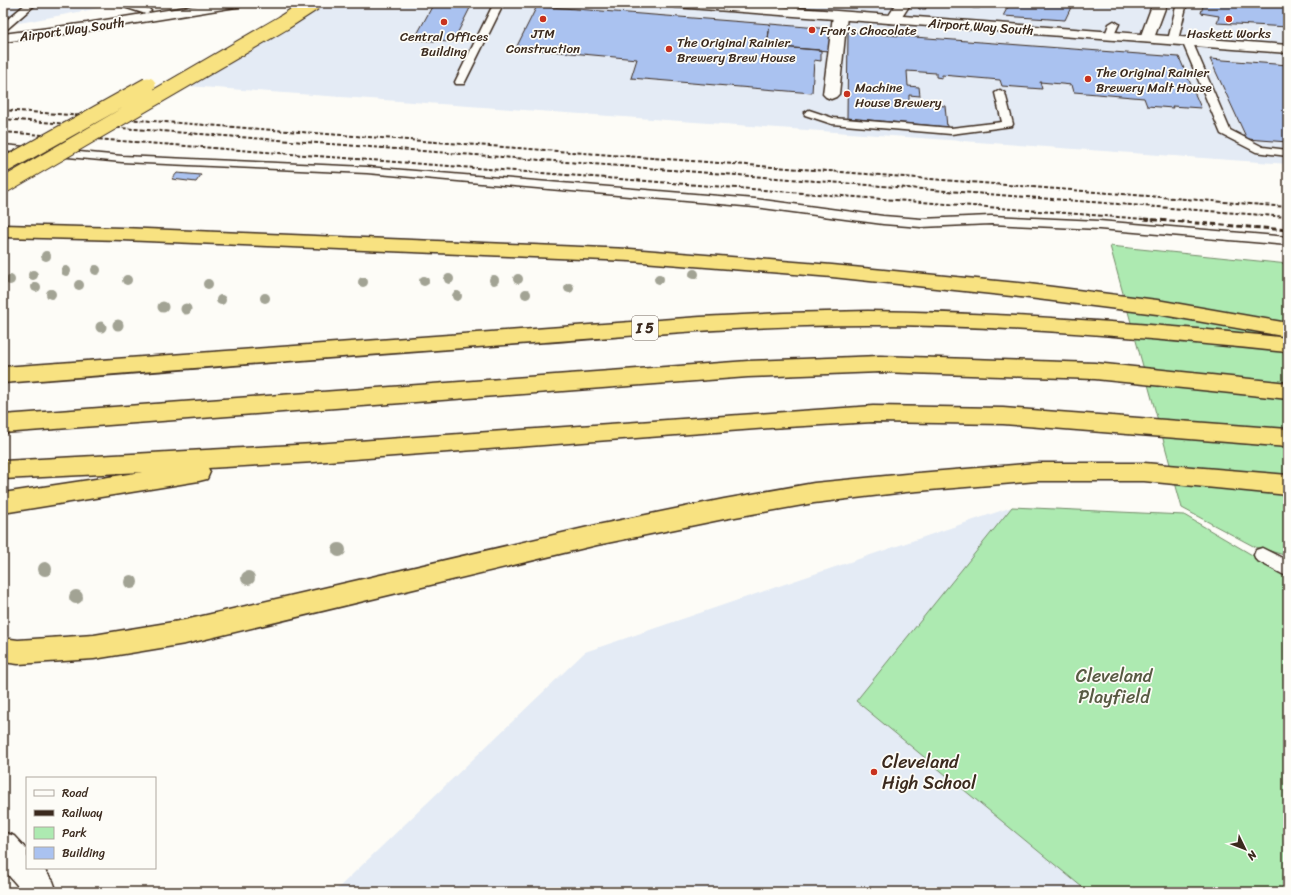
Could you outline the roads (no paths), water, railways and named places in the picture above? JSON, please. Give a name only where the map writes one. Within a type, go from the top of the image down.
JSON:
[{"type":"highway","points":[[177,68],[301,3]]},
{"type":"highway","points":[[3,186],[283,23],[314,3]]},
{"type":"highway","points":[[3,166],[163,76]]},
{"type":"highway","points":[[3,232],[122,234],[630,255],[832,271],[1029,291],[1127,304],[1288,330]]},
{"type":"highway","name":"I 5","points":[[3,375],[600,331],[763,321],[860,318],[1013,323],[1212,337],[1288,345]]},
{"type":"highway","points":[[3,424],[748,369],[880,364],[1095,371],[1288,391]]},
{"type":"highway","points":[[3,470],[314,453],[873,414],[1003,416],[1288,438]]},
{"type":"highway","points":[[3,503],[314,453]]},
{"type":"highway","points":[[3,650],[18,652],[94,647],[185,632],[597,535],[724,509],[814,493],[906,483],[1038,472],[1144,472],[1288,485]]},
{"type":"main road","points":[[87,27],[176,3]]},
{"type":"main road","name":"Airport Way South","points":[[3,38],[87,27],[236,3]]},
{"type":"main road","name":"Airport Way South","points":[[677,3],[893,20],[1112,30],[1147,38],[1288,49]]},
{"type":"main road","points":[[893,20],[904,3]]},
{"type":"main road","points":[[1147,38],[1160,3]]},
{"type":"main road","points":[[831,94],[840,16]]},
{"type":"main road","points":[[3,847],[28,873],[42,892]]},
{"type":"lane","points":[[3,28],[32,3]]},
{"type":"lane","points":[[121,3],[146,11]]},
{"type":"lane","points":[[1173,40],[1182,3]]},
{"type":"lane","points":[[460,82],[497,7]]},
{"type":"lane","points":[[1187,41],[1225,132],[1260,150],[1288,153]]},
{"type":"lane","points":[[809,113],[832,121],[951,131],[1008,124],[1000,93]]},
{"type":"lane","points":[[3,148],[122,159],[398,173],[755,203],[883,220],[921,223],[991,220],[1099,225],[1288,241]]},
{"type":"lane","points":[[1262,555],[1288,570]]},
{"type":"railway","points":[[3,110],[828,171],[1288,207]]},
{"type":"railway","points":[[3,119],[1288,217]]},
{"type":"railway","points":[[3,132],[1157,220]]},
{"type":"railway","points":[[1144,219],[1288,230]]},
{"type":"place","name":"JTM Construction","points":[[543,19]]},
{"type":"place","name":"Haskett Works","points":[[1229,19]]},
{"type":"place","name":"Central Offices Building","points":[[444,22]]},
{"type":"place","name":"Fran's Chocolate","points":[[812,30]]},
{"type":"place","name":"The Original Rainier Brewery Brew House","points":[[669,49]]},
{"type":"place","name":"The Original Rainier Brewery Malt House","points":[[1088,79]]},
{"type":"place","name":"Machine House Brewery","points":[[847,94]]},
{"type":"place","name":"Cleveland High School","points":[[874,772]]},
{"type":"park label","name":"Cleveland Playfield","points":[[1114,686]]}]
